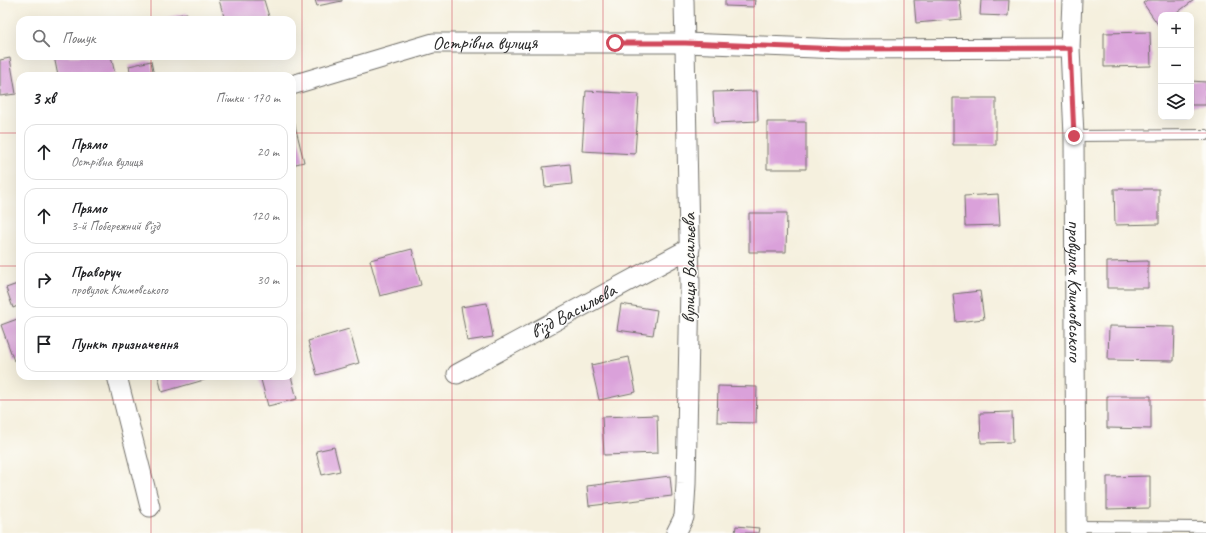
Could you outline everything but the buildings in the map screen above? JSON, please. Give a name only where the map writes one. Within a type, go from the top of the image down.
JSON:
[{"type":"street","name":"вулиця Васильєва","points":[[676,533],[684,517],[686,491],[690,285],[684,0]]},
{"type":"street","name":"провулок Климовського","points":[[1073,2],[1070,48],[1074,136],[1076,530]]},
{"type":"street","name":"Острівна вулиця","points":[[296,84],[433,43],[685,43],[842,49],[1070,48]]},
{"type":"street","name":"в'їзд Васильєва","points":[[457,374],[690,248]]},
{"type":"street","points":[[118,380],[150,507]]},
{"type":"lane","points":[[1074,136],[1206,135]]},
{"type":"lane","points":[[1076,530],[1206,527]]},
{"type":"route","points":[[615,43],[685,43],[842,49],[1070,48],[1074,136]]}]
